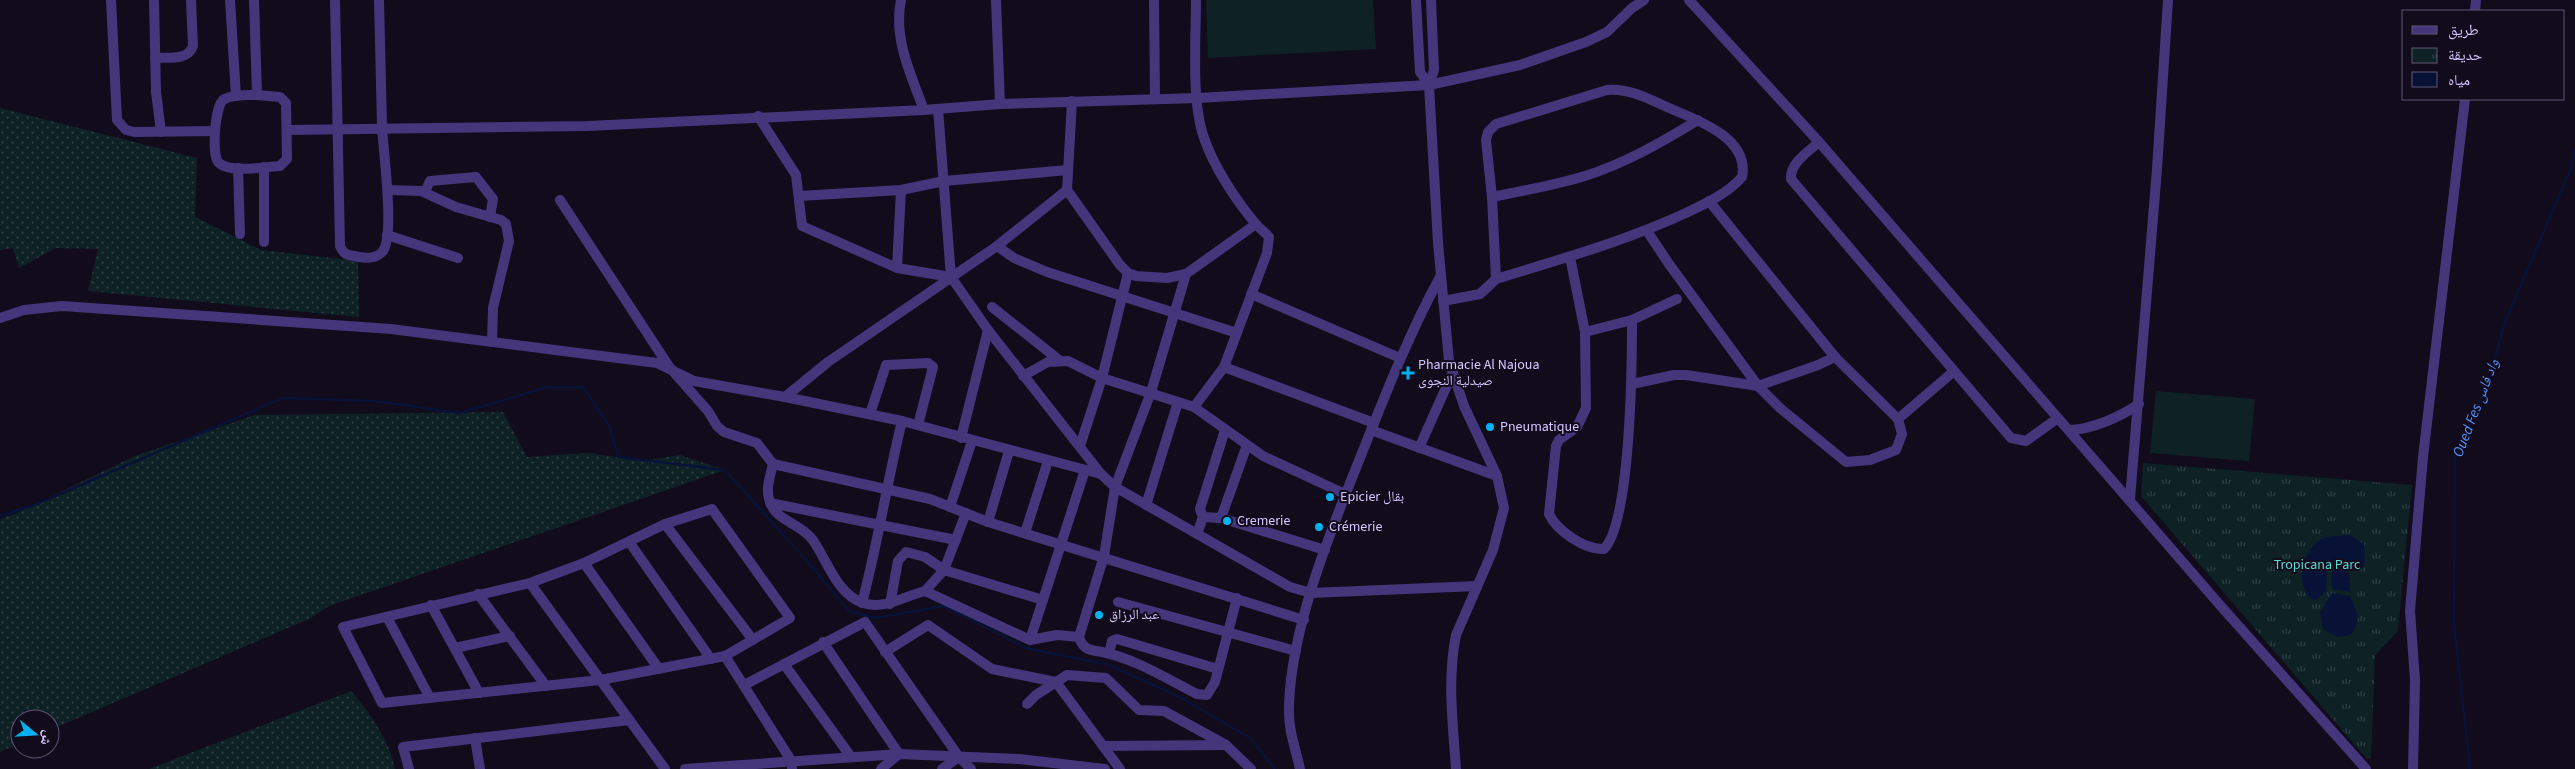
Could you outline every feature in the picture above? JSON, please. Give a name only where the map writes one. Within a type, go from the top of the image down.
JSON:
[{"type":"street","points":[[111,0],[117,120],[126,130],[161,132],[214,131]]},
{"type":"street","points":[[154,0],[156,92],[161,132]]},
{"type":"street","points":[[155,58],[186,56],[191,53],[193,46],[191,0]]},
{"type":"street","points":[[230,0],[236,96]]},
{"type":"street","points":[[254,0],[257,95]]},
{"type":"street","points":[[335,0],[337,129],[342,250],[348,255],[367,258],[375,256],[384,249],[387,235],[388,190],[382,129],[378,0]]},
{"type":"street","points":[[901,0],[900,38],[905,59],[924,110]]},
{"type":"street","points":[[996,0],[1000,104]]},
{"type":"street","points":[[1154,0],[1154,98]]},
{"type":"street","points":[[1194,407],[1224,367],[1269,243],[1269,237],[1256,224],[1229,186],[1204,139],[1198,98],[1196,0]]},
{"type":"street","points":[[1416,0],[1420,72],[1429,85]]},
{"type":"street","points":[[1432,0],[1434,70],[1429,85],[1441,276],[1449,361],[1464,406],[1497,476],[1504,508],[1494,550],[1456,635],[1453,650],[1451,676],[1456,769]]},
{"type":"street","points":[[288,130],[588,126],[758,116],[924,110],[1000,104],[1198,98],[1429,85],[1520,65],[1586,42],[1606,32],[1636,4],[1644,0]]},
{"type":"street","points":[[1690,0],[1819,142],[2225,611],[2366,769]]},
{"type":"street","points":[[2130,499],[2139,404],[2168,0]]},
{"type":"street","points":[[1443,301],[1480,294],[1496,279],[1647,231],[1709,201],[1737,183],[1742,177],[1744,168],[1742,160],[1724,136],[1698,120],[1636,93],[1615,89],[1496,124],[1488,132],[1486,140],[1492,197],[1496,279]]},
{"type":"street","points":[[257,95],[276,96],[284,100],[288,130],[287,159],[280,166],[264,167],[238,168],[218,162],[214,131],[221,103],[236,96],[257,95]]},
{"type":"street","points":[[2413,769],[2415,680],[2410,611],[2423,456],[2465,100]]},
{"type":"street","points":[[1072,101],[1067,190],[1128,273],[1136,276],[1167,278],[1186,274],[1256,224]]},
{"type":"street","points":[[938,109],[951,277],[988,330],[1100,474],[1115,487],[1290,587],[1311,593],[1477,586]]},
{"type":"street","points":[[758,116],[796,175],[802,226],[897,268],[951,277]]},
{"type":"street","points":[[1492,197],[1556,184],[1601,170],[1643,152],[1698,120]]},
{"type":"street","points":[[1819,142],[1794,164],[1790,171],[1791,179],[1953,372],[2011,438],[2026,441],[2058,418]]},
{"type":"street","points":[[264,167],[264,242]]},
{"type":"street","points":[[238,168],[240,234]]},
{"type":"street","points":[[799,196],[901,190],[944,181],[1068,170]]},
{"type":"street","points":[[425,192],[430,181],[476,177],[493,199],[490,217]]},
{"type":"street","points":[[388,190],[425,192],[456,207],[506,224],[509,242],[494,299],[492,342]]},
{"type":"street","points":[[897,268],[901,190]]},
{"type":"street","points":[[785,397],[828,362],[997,246],[1067,190]]},
{"type":"street","points":[[560,200],[670,368],[708,412],[717,426],[724,432],[757,443],[773,464],[886,488],[950,507],[988,522],[1063,543],[1304,620]]},
{"type":"street","points":[[1647,231],[1668,264],[1758,386],[1780,408],[1846,462],[1870,460],[1896,450],[1902,434],[1898,419],[1835,357],[1709,201]]},
{"type":"street","points":[[387,235],[458,258]]},
{"type":"street","points":[[997,246],[1014,258],[1046,272],[1237,333]]},
{"type":"street","points":[[1570,257],[1585,332],[1586,408],[1577,427],[1559,440],[1556,446],[1549,514],[1570,536],[1584,545],[1598,550],[1604,549],[1614,534],[1624,476],[1632,384],[1632,320]]},
{"type":"street","points":[[1080,446],[1102,378],[1120,296],[1128,273]]},
{"type":"street","points":[[1186,274],[1151,392],[1115,487],[1104,556],[1079,637],[1084,647],[1126,659],[1203,695],[1207,695],[1218,669],[1238,598]]},
{"type":"street","points":[[1300,769],[1290,738],[1290,679],[1311,593],[1345,494],[1400,358],[1441,276]]},
{"type":"street","points":[[1251,294],[1400,358]]},
{"type":"street","points":[[1585,332],[1632,320],[1677,299]]},
{"type":"street","points":[[0,318],[24,310],[62,306],[391,329],[657,363],[694,381],[902,421],[972,442],[1100,474]]},
{"type":"street","points":[[992,307],[1059,360]]},
{"type":"street","points":[[961,438],[988,330]]},
{"type":"street","points":[[1632,384],[1674,375],[1758,386],[1818,366],[1835,357]]},
{"type":"street","points":[[1023,376],[1040,366],[1059,360],[1068,361],[1102,378],[1194,407],[1247,445],[1280,465],[1345,494]]},
{"type":"street","points":[[870,414],[886,365],[928,363],[933,367],[918,425]]},
{"type":"street","points":[[1224,367],[1373,426],[1419,448],[1497,476]]},
{"type":"street","points":[[1419,448],[1453,372]]},
{"type":"street","points":[[1898,419],[1953,372]]},
{"type":"street","points":[[1146,505],[1178,402]]},
{"type":"street","points":[[2070,430],[2087,428],[2139,404]]},
{"type":"street","points":[[862,603],[882,525],[886,488],[902,421]]},
{"type":"street","points":[[1197,534],[1203,517],[1200,509],[1225,430]]},
{"type":"street","points":[[950,507],[972,442]]},
{"type":"street","points":[[1221,518],[1247,445]]},
{"type":"street","points":[[988,522],[1009,451]]},
{"type":"street","points":[[1025,533],[1048,461]]},
{"type":"street","points":[[773,464],[767,491],[770,503],[776,513],[811,537],[845,592],[862,603],[890,604],[908,595],[925,591],[944,570],[966,513]]},
{"type":"street","points":[[1030,640],[1063,543],[1085,470]]},
{"type":"street","points":[[770,503],[956,540]]},
{"type":"street","points":[[712,509],[790,618],[725,656],[711,659],[600,680],[382,703],[344,627],[530,583],[630,543],[665,524],[712,509]]},
{"type":"street","points":[[1203,517],[1221,518],[1325,550]]},
{"type":"street","points":[[665,524],[753,640]]},
{"type":"street","points":[[630,543],[711,659]]},
{"type":"street","points":[[890,604],[898,561],[906,552],[925,557],[944,570],[1043,600]]},
{"type":"street","points":[[584,563],[659,669]]},
{"type":"street","points":[[530,583],[665,769]]},
{"type":"street","points":[[925,591],[1030,640],[1057,635],[1079,637]]},
{"type":"street","points":[[478,594],[546,686]]},
{"type":"street","points":[[1118,602],[1296,651]]},
{"type":"street","points":[[431,605],[479,693]]},
{"type":"street","points":[[387,618],[430,698]]},
{"type":"street","points":[[744,685],[864,622],[960,757],[971,769]]},
{"type":"street","points":[[886,652],[928,625],[992,669],[1056,682],[1120,769]]},
{"type":"street","points":[[455,648],[510,636]]},
{"type":"street","points":[[1109,653],[1112,641],[1117,639],[1218,669]]},
{"type":"street","points":[[823,642],[899,754]]},
{"type":"street","points":[[725,656],[792,765]]},
{"type":"street","points":[[784,664],[851,757]]},
{"type":"street","points":[[1027,704],[1068,675],[1106,678],[1139,710],[1164,711],[1226,745],[1251,769]]},
{"type":"street","points":[[410,769],[403,747],[629,720]]},
{"type":"street","points":[[475,738],[480,769]]},
{"type":"street","points":[[1103,746],[1226,745]]},
{"type":"street","points":[[881,769],[899,754]]},
{"type":"street","points":[[685,769],[792,765],[851,757],[899,754],[1104,769]]},
{"type":"street","points":[[942,769],[960,757]]},
{"type":"green space","points":[[1206,0],[1373,0],[1376,49],[1208,58]]},
{"type":"green space","points":[[0,108],[197,158],[195,217],[261,250],[358,261],[359,317],[88,291],[98,249],[56,248],[19,268],[13,248],[0,250]]},
{"type":"green space","points":[[2156,391],[2255,399],[2249,461],[2150,453]]},
{"type":"green space","points":[[503,412],[527,457],[588,453],[643,461],[680,455],[725,470],[329,606],[309,619],[60,726],[60,709],[10,709],[10,748],[0,752],[0,519],[15,514],[135,456],[255,415]]},
{"type":"green space","name":"Tropicana Parc","points":[[2143,463],[2412,485],[2398,631],[2375,655],[2371,758],[2367,759],[2141,496]]},
{"type":"green space","points":[[351,691],[378,727],[388,747],[395,769],[149,769]]},
{"type":"water","points":[[2350,535],[2364,544],[2365,561],[2363,567],[2357,569],[2338,562],[2329,571],[2326,591],[2316,600],[2311,599],[2303,585],[2302,576],[2305,560],[2309,552],[2323,538]]},
{"type":"water","points":[[2339,566],[2349,573],[2350,592],[2333,589],[2332,573]]},
{"type":"water","points":[[2332,593],[2350,596],[2358,616],[2357,624],[2351,635],[2337,637],[2323,629],[2320,613]]},
{"type":"waterway","name":"Oued Fes واد فاس","points":[[2470,769],[2454,624],[2455,455],[2489,380],[2505,322],[2571,168],[2575,151]]},
{"type":"waterway","points":[[0,516],[32,506],[283,398],[374,401],[460,413],[548,387],[583,387],[610,427],[618,457],[725,470],[808,562],[849,611],[876,618],[943,606],[1026,648],[1109,665],[1180,697],[1250,738],[1275,769]]},
{"type":"place","name":"Pharmacie Al Najoua صيدلية النجوى","points":[[1408,373]]},
{"type":"place","name":"Pneumatique","points":[[1490,427]]},
{"type":"place","name":"Epicier بقال","points":[[1330,497]]},
{"type":"place","name":"Cremerie","points":[[1227,521]]},
{"type":"place","name":"Crémerie","points":[[1319,527]]},
{"type":"place","name":"عبد الرزاق","points":[[1099,615]]}]
